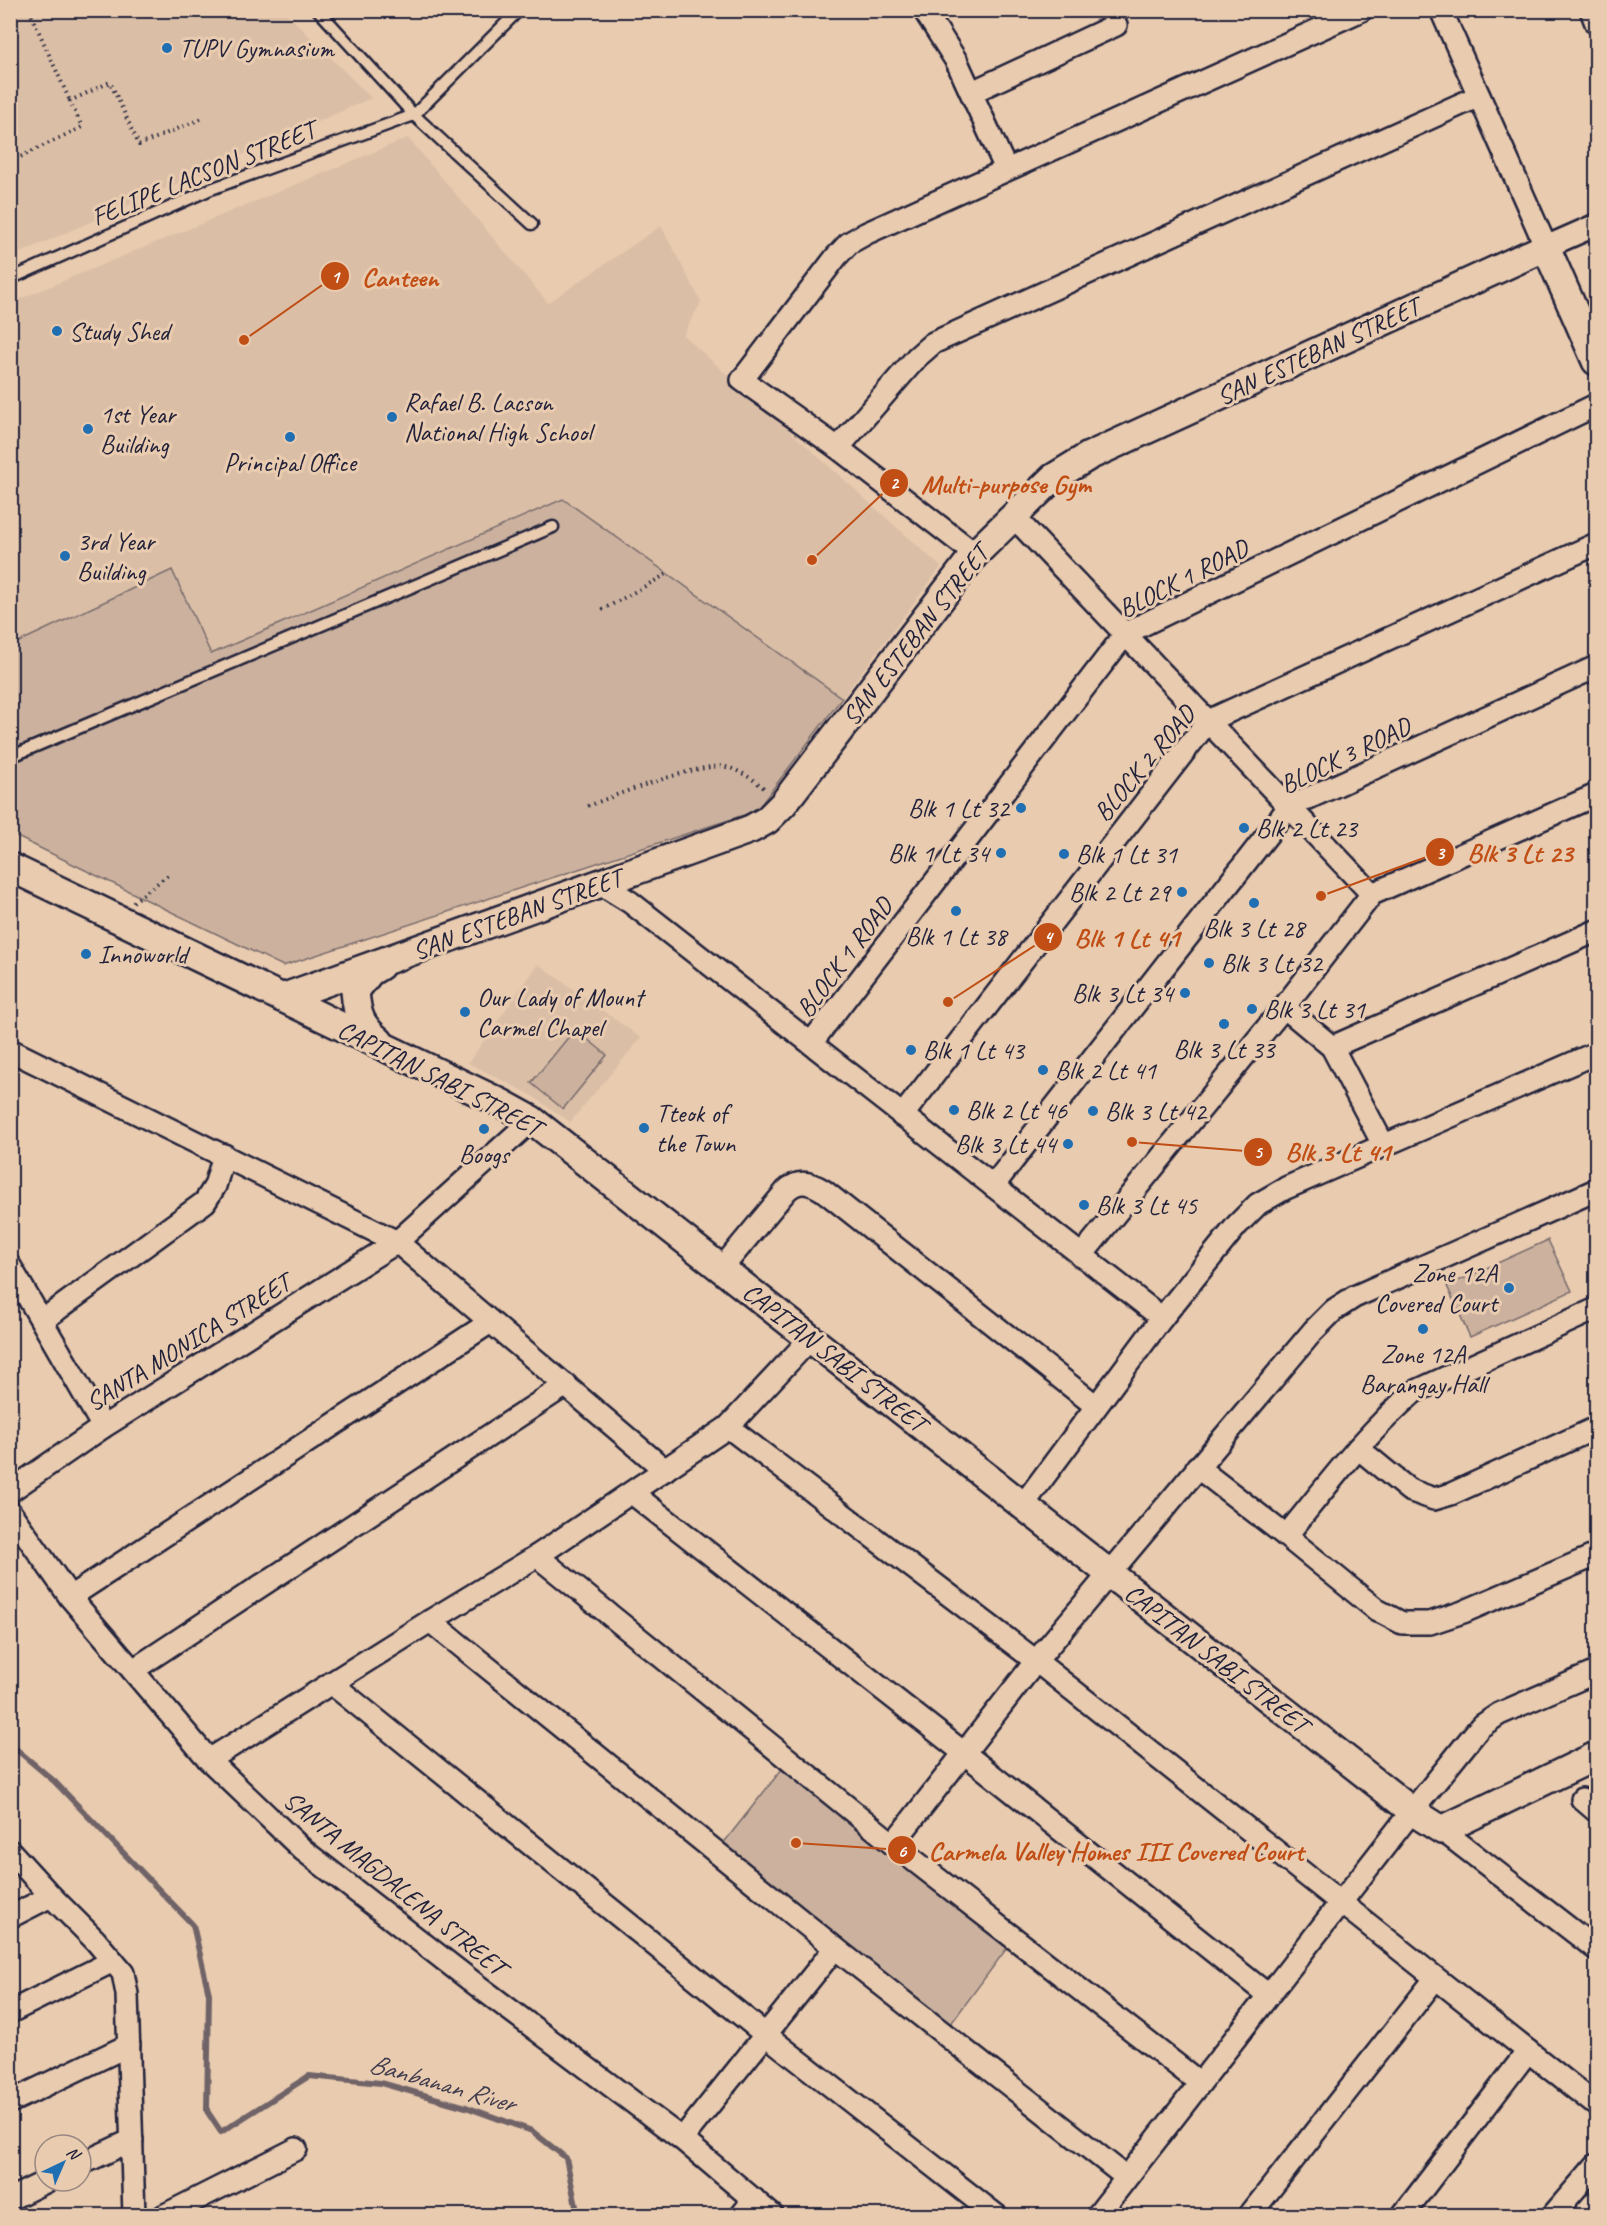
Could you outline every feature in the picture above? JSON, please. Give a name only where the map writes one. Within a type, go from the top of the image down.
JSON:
[{"type":"street","points":[[924,10],[953,54],[1006,170]]},
{"type":"street","points":[[975,554],[838,448],[742,380],[849,243],[1362,10]]},
{"type":"street","points":[[1441,10],[1596,361]]},
{"type":"street","points":[[1591,10],[1596,23]]},
{"type":"street","points":[[972,92],[1116,25]]},
{"type":"street","points":[[838,448],[917,357],[933,342],[1479,96]]},
{"type":"street","points":[[1546,247],[1596,225]]},
{"type":"street","name":"SAN ESTEBAN STREET","points":[[282,998],[601,885],[751,829],[767,820],[783,804],[975,554],[1053,478],[1089,456],[1546,247]]},
{"type":"street","name":"BLOCK 1 ROAD","points":[[812,1042],[1126,633],[1596,405]]},
{"type":"street","points":[[1013,516],[1372,894]]},
{"type":"street","name":"BLOCK 2 ROAD","points":[[902,1116],[1208,721],[1596,544]]},
{"type":"street","name":"BLOCK 3 ROAD","points":[[993,1186],[1289,807],[1596,668]]},
{"type":"street","points":[[1082,1256],[1284,1007],[1372,894],[1596,795]]},
{"type":"street","name":"CAPITAN SABI STREET","points":[[10,867],[532,1120],[1412,1811],[1442,1830],[1596,1949]]},
{"type":"street","points":[[601,885],[630,902],[812,1042],[902,1116],[1162,1318]]},
{"type":"street","points":[[1332,1047],[1596,931]]},
{"type":"street","points":[[389,1049],[368,1032],[362,1022],[357,1012],[355,991],[370,972],[390,959]]},
{"type":"street","points":[[1284,1007],[1332,1047],[1384,1146]]},
{"type":"street","points":[[10,1050],[397,1242],[489,1323],[665,1470]]},
{"type":"street","points":[[1023,1505],[1162,1318],[1237,1225],[1258,1204],[1286,1188],[1596,1053]]},
{"type":"street","name":"SANTA MONICA STREET","points":[[10,1491],[103,1427],[397,1242],[532,1120]]},
{"type":"street","points":[[42,1320],[205,1202],[215,1186],[224,1155]]},
{"type":"street","points":[[722,1268],[792,1185],[802,1182],[814,1185],[1096,1406]]},
{"type":"street","points":[[893,1844],[1108,1572],[1313,1330],[1334,1310],[1354,1297],[1596,1190]]},
{"type":"street","points":[[10,1266],[103,1427]]},
{"type":"street","points":[[1286,1536],[1358,1448],[1414,1392],[1596,1309]]},
{"type":"street","points":[[70,1597],[489,1323]]},
{"type":"street","points":[[209,1760],[537,1556],[728,1427],[811,1338]]},
{"type":"street","points":[[133,1670],[566,1385]]},
{"type":"street","points":[[728,1427],[1036,1661],[1596,2105]]},
{"type":"street","points":[[1358,1448],[1409,1490],[1434,1499],[1451,1494],[1596,1428]]},
{"type":"street","points":[[1197,1467],[1377,1610],[1402,1623],[1430,1623],[1463,1612],[1596,1555]]},
{"type":"street","points":[[632,1493],[1268,1995]]},
{"type":"street","name":"SANTA MAGDALENA STREET","points":[[10,1512],[70,1597],[209,1760],[303,1850],[474,1983],[682,2139],[773,2216]]},
{"type":"street","points":[[537,1556],[893,1844],[1200,2083]]},
{"type":"street","points":[[430,1621],[835,1948],[1126,2177]]},
{"type":"street","points":[[1097,2216],[1480,1727],[1499,1714],[1596,1672]]},
{"type":"street","points":[[331,1683],[766,2035],[997,2216]]},
{"type":"street","points":[[1442,1830],[1596,1756]]},
{"type":"street","points":[[10,1851],[95,1940],[123,1973],[127,1994],[134,2216]]},
{"type":"street","points":[[10,1917],[51,1896]]},
{"type":"street","points":[[682,2139],[835,1948]]},
{"type":"street","points":[[10,2012],[113,1961]]},
{"type":"street","points":[[1249,2216],[1435,1979]]},
{"type":"street","points":[[10,2102],[129,2045]]},
{"type":"street","points":[[1402,2216],[1528,2051]]},
{"type":"street","points":[[93,2158],[132,2140]]},
{"type":"street","points":[[163,2216],[296,2150]]},
{"type":"street","points":[[1552,2216],[1596,2165]]},
{"type":"street","points":[[10,2199],[33,2188]]},
{"type":"street","points":[[741,2216],[754,2199]]},
{"type":"lane","points":[[318,10],[414,115],[532,224]]},
{"type":"lane","points":[[414,115],[517,12]]},
{"type":"lane","name":"FELIPE LACSON STREET","points":[[10,279],[211,189],[414,115]]},
{"type":"lane","points":[[10,758],[553,527]]},
{"type":"path","points":[[10,162],[82,127],[29,10]]},
{"type":"path","points":[[70,101],[110,82],[139,145],[202,118]]},
{"type":"path","points":[[10,92],[15,102],[10,104]]},
{"type":"path","points":[[602,610],[667,574]]},
{"type":"path","points":[[588,806],[648,784],[699,770],[724,766],[753,779],[783,804]]},
{"type":"path","points":[[114,917],[168,875]]},
{"type":"shaded area","points":[[11,10],[284,11],[371,98],[11,257]]},
{"type":"shaded area","name":"Rafael B. Lacson National High School","points":[[408,138],[548,303],[661,226],[701,302],[683,335],[941,567],[842,698],[563,499],[211,654],[171,570],[11,646],[10,303]]},
{"type":"shaded area","points":[[563,499],[842,698],[756,811],[283,966],[11,834],[10,646],[172,570],[211,654]]},
{"type":"shaded area","points":[[538,964],[641,1038],[570,1122],[528,1093],[468,1063]]},
{"type":"shaded area","points":[[575,1029],[607,1055],[563,1109],[531,1083]]},
{"type":"shaded area","name":"Zone 12A Covered Court","points":[[1548,1240],[1572,1291],[1470,1337],[1447,1286]]},
{"type":"shaded area","points":[[782,1769],[1007,1948],[950,2025],[722,1845]]},
{"type":"waterway","name":"Banbanan River","points":[[10,1744],[54,1781],[193,1925],[209,1994],[207,2111],[221,2132],[309,2076],[381,2083],[466,2107],[532,2131],[566,2158],[578,2216]]},
{"type":"place","name":"TUPV Gymnasium","points":[[167,48]]},
{"type":"place","name":"Study Shed","points":[[57,331]]},
{"type":"place","name":"Canteen","points":[[244,340]]},
{"type":"place","name":"Rafael B. Lacson National High School","points":[[392,417]]},
{"type":"place","name":"1st Year Building","points":[[88,429]]},
{"type":"place","name":"Principal Office","points":[[290,437]]},
{"type":"place","name":"3rd Year Building","points":[[65,556]]},
{"type":"place","name":"Multi-purpose Gym","points":[[812,560]]},
{"type":"place","name":"Blk 1 Lt 32","points":[[1021,808]]},
{"type":"place","name":"Blk 2 Lt 23","points":[[1244,828]]},
{"type":"place","name":"Blk 1 Lt 34","points":[[1001,853]]},
{"type":"place","name":"Blk 1 Lt 31","points":[[1064,854]]},
{"type":"place","name":"Blk 2 Lt 29","points":[[1182,892]]},
{"type":"place","name":"Blk 3 Lt 23","points":[[1321,896]]},
{"type":"place","name":"Blk 3 Lt 28","points":[[1254,903]]},
{"type":"place","name":"Blk 1 Lt 38","points":[[956,911]]},
{"type":"place","name":"Innoworld","points":[[86,954]]},
{"type":"place","name":"Blk 3 Lt 32","points":[[1209,963]]},
{"type":"place","name":"Blk 3 Lt 34","points":[[1185,993]]},
{"type":"place","name":"Blk 1 Lt 41","points":[[948,1002]]},
{"type":"place","name":"Blk 3 Lt 31","points":[[1252,1009]]},
{"type":"place","name":"Our Lady of Mount Carmel Chapel","points":[[465,1012]]},
{"type":"place","name":"Blk 3 Lt 33","points":[[1224,1024]]},
{"type":"place","name":"Blk 1 Lt 43","points":[[911,1050]]},
{"type":"place","name":"Blk 2 Lt 41","points":[[1043,1070]]},
{"type":"place","name":"Blk 2 Lt 46","points":[[954,1110]]},
{"type":"place","name":"Blk 3 Lt 42","points":[[1093,1111]]},
{"type":"place","name":"Tteok of the Town","points":[[644,1128]]},
{"type":"place","name":"Boogs","points":[[484,1129]]},
{"type":"place","name":"Blk 3 Lt 41","points":[[1132,1142]]},
{"type":"place","name":"Blk 3 Lt 44","points":[[1068,1144]]},
{"type":"place","name":"Blk 3 Lt 45","points":[[1084,1205]]},
{"type":"place","name":"Zone 12A Covered Court","points":[[1509,1288]]},
{"type":"place","name":"Zone 12A Barangay Hall","points":[[1423,1329]]},
{"type":"place","name":"Carmela Valley Homes III Covered Court","points":[[796,1843]]}]
